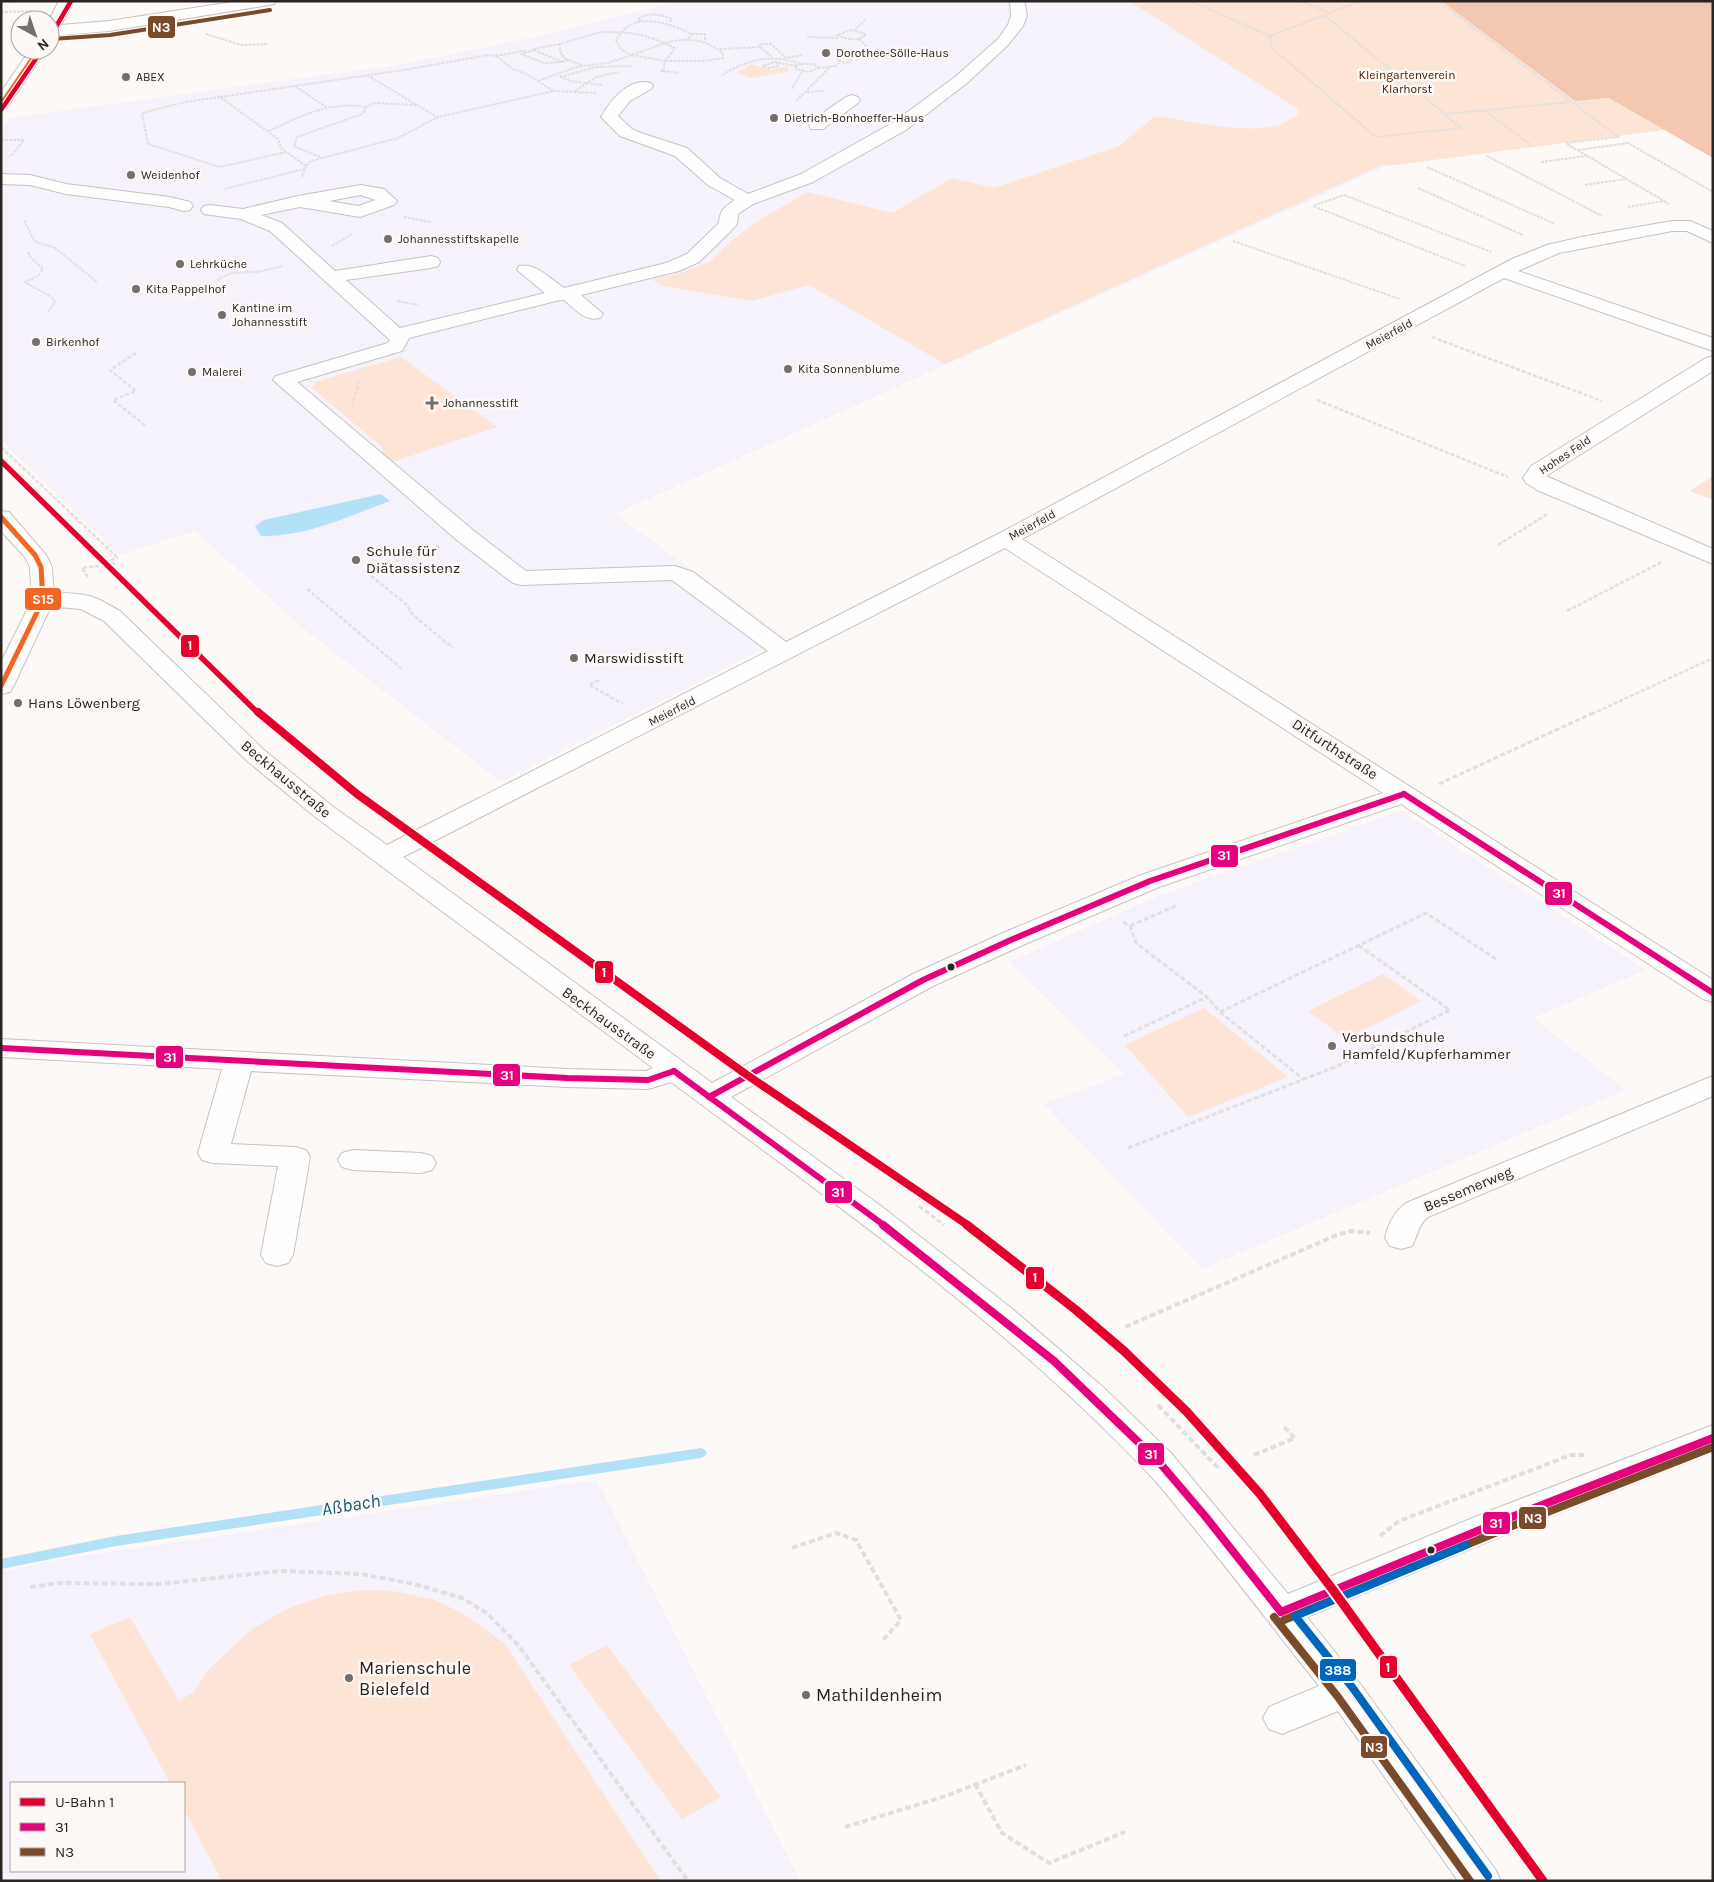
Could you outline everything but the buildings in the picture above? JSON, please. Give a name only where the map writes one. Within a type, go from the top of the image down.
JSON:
[{"type":"street","points":[[60,13],[67,1]]},
{"type":"street","points":[[60,29],[109,26],[269,1]]},
{"type":"street","points":[[396,336],[672,267],[693,258],[728,224],[729,212],[747,200],[807,178],[900,126],[961,80],[1003,42],[1015,26],[1019,16],[1017,1]]},
{"type":"street","points":[[1,104],[31,60]]},
{"type":"street","points":[[645,86],[627,93],[615,106],[609,117],[618,128],[635,138],[680,152],[691,159],[710,178],[747,200]]},
{"type":"street","points":[[817,125],[852,100]]},
{"type":"street","points":[[1,179],[30,180],[60,188],[170,202],[184,206],[178,211],[186,216],[200,215],[209,208],[244,214],[276,228],[400,339],[395,347],[283,380],[466,536],[521,578],[662,572],[675,573],[686,577],[785,653]]},
{"type":"street","points":[[244,214],[254,210],[298,201]]},
{"type":"street","name":"Meierfeld","points":[[384,857],[1006,539],[1506,271],[1553,249],[1634,232],[1672,226],[1690,226]]},
{"type":"street","points":[[1690,226],[1713,238]]},
{"type":"street","points":[[330,277],[431,262]]},
{"type":"street","points":[[526,270],[593,314]]},
{"type":"street","points":[[1506,271],[1713,346]]},
{"type":"street","name":"Hohes Feld","points":[[1713,362],[1538,470],[1534,478],[1545,485],[1713,557]]},
{"type":"street","points":[[1,517],[24,540],[35,555],[41,567],[43,600],[1,688]]},
{"type":"street","name":"Ditfurthstraße","points":[[1006,539],[1713,993]]},
{"type":"street","name":"Beckhausstraße","points":[[43,600],[86,602],[112,616],[255,755],[323,811],[899,1236],[1054,1361],[1158,1462],[1234,1551],[1345,1692],[1481,1881]]},
{"type":"street","points":[[709,1097],[923,980],[1013,939],[1150,881],[1404,794]]},
{"type":"street","points":[[1,1048],[567,1078],[648,1080],[674,1071]]},
{"type":"street","points":[[240,1060],[213,1153],[295,1158],[276,1255]]},
{"type":"street","name":"Bessemerweg","points":[[1401,1238],[1402,1225],[1417,1210],[1713,1085]]},
{"type":"street","points":[[353,1160],[421,1163]]},
{"type":"street","points":[[1281,1612],[1504,1520],[1713,1438]]},
{"type":"street","points":[[1282,1718],[1345,1692]]},
{"type":"path","points":[[1,2],[32,1]]},
{"type":"path","points":[[1190,1],[1270,36],[1360,1]]},
{"type":"path","points":[[1302,1],[1329,13]]},
{"type":"path","points":[[1438,1],[1618,137],[1566,143],[1690,216],[1690,226]]},
{"type":"path","points":[[642,21],[638,19],[641,16],[661,14],[672,19],[669,23]]},
{"type":"path","points":[[1270,36],[1272,48],[1376,137],[1460,128],[1324,15]]},
{"type":"path","points":[[855,30],[865,20]]},
{"type":"path","points":[[560,44],[559,51],[562,56],[583,65],[602,65],[630,55],[665,43],[688,39],[706,42],[719,49],[723,53],[723,58],[717,61],[700,62],[630,55],[618,45],[616,40],[626,26],[642,21],[669,23],[692,34],[705,34],[706,42]]},
{"type":"path","points":[[807,37],[859,39],[866,34],[855,30],[838,33],[839,38]]},
{"type":"path","points":[[287,152],[220,167],[148,144],[142,113],[220,97],[488,55],[496,56],[526,51],[560,44],[601,32],[621,32],[656,39]]},
{"type":"path","points":[[206,34],[241,45],[267,44]]},
{"type":"path","points":[[688,39],[692,34]]},
{"type":"path","points":[[859,39],[869,50]]},
{"type":"path","points":[[760,47],[760,44],[771,44],[775,49],[783,53],[786,58],[802,64]]},
{"type":"path","points":[[719,49],[760,47],[772,57]]},
{"type":"path","points":[[765,51],[775,49]]},
{"type":"path","points":[[562,62],[534,50],[521,54],[550,65],[562,62],[568,60]]},
{"type":"path","points":[[840,50],[869,50],[893,57]]},
{"type":"path","points":[[722,76],[748,60],[772,57],[786,58],[802,55]]},
{"type":"path","points":[[496,56],[513,69],[554,91]]},
{"type":"path","points":[[796,101],[830,67],[840,62],[851,60],[840,58],[837,60],[840,62]]},
{"type":"path","points":[[777,63],[779,65],[776,67],[763,66],[766,63],[777,63],[796,66],[809,62],[818,68]]},
{"type":"path","points":[[538,81],[583,65]]},
{"type":"path","points":[[560,77],[582,69],[618,65],[636,66]]},
{"type":"path","points":[[796,66],[796,69],[809,72],[818,68],[830,67]]},
{"type":"path","points":[[662,71],[680,73]]},
{"type":"path","points":[[792,89],[802,71]]},
{"type":"path","points":[[367,75],[438,117]]},
{"type":"path","points":[[556,75],[585,84],[598,86],[606,84]]},
{"type":"path","points":[[295,86],[326,108]]},
{"type":"path","points":[[220,97],[278,139],[281,148],[306,166],[311,161],[398,138],[438,117],[554,91],[627,93]]},
{"type":"path","points":[[1445,114],[1570,102]]},
{"type":"path","points":[[268,132],[311,112],[326,108],[358,105],[366,107],[373,103],[417,105]]},
{"type":"path","points":[[322,158],[294,146],[297,137],[362,114],[365,112],[364,109],[366,107]]},
{"type":"path","points":[[1484,110],[1531,145]]},
{"type":"path","points":[[1,140],[24,140],[12,155],[6,156]]},
{"type":"path","points":[[1577,150],[1628,143],[1713,192]]},
{"type":"path","points":[[1487,156],[1634,232]]},
{"type":"path","points":[[1540,162],[1587,156]]},
{"type":"path","points":[[1427,168],[1552,223],[1586,241]]},
{"type":"path","points":[[209,208],[219,198],[215,193],[218,190],[305,169]]},
{"type":"path","points":[[1585,185],[1626,179]]},
{"type":"path","points":[[1418,188],[1553,249]]},
{"type":"path","points":[[1344,194],[1506,271],[1313,206],[1344,194]]},
{"type":"path","points":[[1628,207],[1664,201]]},
{"type":"path","points":[[24,220],[34,241],[55,248],[97,282]]},
{"type":"path","points":[[312,259],[352,234],[351,231]]},
{"type":"path","points":[[1233,241],[1433,310]]},
{"type":"path","points":[[28,252],[43,269],[36,278],[26,282],[53,298],[55,302],[47,312]]},
{"type":"path","points":[[217,280],[231,273],[257,272],[290,264]]},
{"type":"path","points":[[345,290],[418,305]]},
{"type":"path","points":[[1404,326],[1631,412]]},
{"type":"path","points":[[136,353],[110,370],[136,391],[113,400],[146,426]]},
{"type":"path","points":[[336,426],[351,420],[354,397],[359,381],[375,353]]},
{"type":"path","points":[[1288,388],[1508,476],[1534,478]]},
{"type":"path","points":[[1,447],[118,558],[111,560],[114,564],[89,566]]},
{"type":"path","points":[[1498,545],[1574,497]]},
{"type":"path","points":[[453,648],[414,615],[405,603],[366,572],[466,536]]},
{"type":"path","points":[[1567,611],[1692,547]]},
{"type":"path","points":[[307,589],[401,668]]},
{"type":"path","points":[[1404,794],[1432,788],[1713,658]]},
{"type":"path","points":[[600,680],[590,685],[652,721]]},
{"type":"path","points":[[1098,903],[1130,926],[1136,943],[1208,997],[1220,1012],[1303,1080]]},
{"type":"path","points":[[1130,926],[1178,905]]},
{"type":"path","points":[[1220,1012],[1426,913],[1496,959]]},
{"type":"path","points":[[1128,1148],[1335,1067],[1450,1010],[1358,946]]},
{"type":"path","points":[[1124,1036],[1208,997]]},
{"type":"path","points":[[919,1206],[944,1225]]},
{"type":"path","points":[[1126,1327],[1337,1235],[1351,1231],[1401,1238]]},
{"type":"path","points":[[1158,1406],[1182,1428],[1220,1470]]},
{"type":"path","points":[[1254,1455],[1294,1438],[1284,1427]]},
{"type":"path","points":[[792,1548],[836,1533],[856,1540],[901,1620],[883,1640]]},
{"type":"path","points":[[30,1586],[52,1582],[117,1586],[152,1585],[227,1575],[298,1571],[374,1576],[422,1585],[465,1599],[497,1620],[519,1646],[688,1881]]},
{"type":"path","points":[[845,1827],[946,1796],[1026,1765]]},
{"type":"path","points":[[975,1784],[1002,1833],[1048,1863],[1125,1832]]},
{"type":"shaded area","name":"Johannesstift","points":[[681,1],[1129,1],[1387,166],[615,514],[786,638],[501,782],[304,629],[195,531],[119,555],[1,440],[1,129],[10,118],[403,64],[540,36]]},
{"type":"shaded area","points":[[1441,1],[1713,1],[1713,158],[1609,98],[1575,101]]},
{"type":"shaded area","name":"Verbundschule Hamfeld/Kupferhammer","points":[[1401,811],[1646,970],[1533,1018],[1626,1090],[1202,1269],[1044,1104],[1124,1074],[1009,962],[1163,894]]},
{"type":"shaded area","name":"Marienschule Bielefeld","points":[[597,1480],[800,1881],[1,1881],[1,1572],[50,1561]]},
{"type":"green space","name":"Kleingartenverein Klarhorst","points":[[1129,1],[1441,1],[1575,101],[1609,98],[1664,130],[1387,166],[1384,164],[945,364],[809,285],[751,301],[662,286],[653,280],[681,273],[709,262],[731,241],[764,217],[808,192],[892,213],[952,178],[994,188],[1119,146],[1155,116],[1217,126],[1250,129],[1282,124],[1299,114],[1299,110],[1379,161]]},
{"type":"green space","points":[[751,64],[771,70],[787,66],[789,71],[751,78],[736,73]]},
{"type":"green space","points":[[401,357],[497,427],[390,463],[384,457],[382,447],[312,388],[315,382]]},
{"type":"green space","points":[[1713,476],[1713,500],[1690,491]]},
{"type":"green space","points":[[1383,974],[1421,1001],[1346,1039],[1308,1011]]},
{"type":"green space","points":[[1204,1008],[1288,1077],[1188,1117],[1125,1045]]},
{"type":"green space","points":[[360,1590],[394,1591],[435,1600],[464,1614],[504,1643],[661,1881],[222,1881],[185,1812],[185,1782],[169,1782],[90,1634],[130,1617],[179,1701],[194,1692],[209,1669],[252,1629],[289,1608],[324,1596]]},
{"type":"green space","points":[[607,1645],[721,1797],[682,1819],[569,1665]]},
{"type":"water","points":[[381,494],[390,501],[311,529],[294,533],[261,536],[255,526],[264,520]]},
{"type":"waterway","name":"Aßbach","points":[[1,1564],[116,1541],[701,1453]]},
{"type":"metro line","name":"1","points":[[60,20],[71,1]]},
{"type":"metro line","name":"1","points":[[1,110],[35,60]]},
{"type":"metro line","name":"1","points":[[1,461],[269,723],[357,794],[747,1075],[980,1234],[1076,1310],[1124,1351],[1187,1412],[1260,1494],[1333,1590],[1543,1881]]},
{"type":"transit line","name":"N3","points":[[60,38],[110,35],[270,10]]},
{"type":"transit line","name":"S15","points":[[1,104],[31,60]]},
{"type":"transit line","name":"S15","points":[[1,517],[35,555],[41,567],[43,600],[1,686]]},
{"type":"transit line","name":"31","points":[[1404,794],[1713,993]]},
{"type":"transit line","name":"31","points":[[709,1097],[923,980],[1013,939],[1150,881],[1404,794]]},
{"type":"transit line","name":"31","points":[[1,1048],[567,1078],[648,1080],[674,1071]]},
{"type":"transit line","name":"31","points":[[674,1071],[906,1242],[1054,1361],[1159,1462],[1205,1516],[1281,1612]]},
{"type":"transit line","name":"31","points":[[1281,1612],[1504,1520],[1713,1438]]},
{"type":"transit line","name":"N3","points":[[1284,1620],[1507,1528],[1713,1447]]},
{"type":"transit line","name":"388","points":[[1466,1545],[1295,1616],[1352,1687],[1488,1876]]},
{"type":"transit line","name":"N3","points":[[1274,1617],[1338,1697],[1470,1881]]},
{"type":"place","name":"Dorothee-Sölle-Haus","points":[[826,53]]},
{"type":"place","name":"ABEX","points":[[126,77]]},
{"type":"place","name":"Dietrich-Bonhoeffer-Haus","points":[[774,118]]},
{"type":"place","name":"Weidenhof","points":[[131,175]]},
{"type":"place","name":"Johannesstiftskapelle","points":[[388,239]]},
{"type":"place","name":"Lehrküche","points":[[180,264]]},
{"type":"place","name":"Kita Pappelhof","points":[[136,289]]},
{"type":"place","name":"Kantine im Johannesstift","points":[[222,315]]},
{"type":"place","name":"Birkenhof","points":[[36,342]]},
{"type":"place","name":"Kita Sonnenblume","points":[[788,369]]},
{"type":"place","name":"Malerei","points":[[192,372]]},
{"type":"place","name":"Johannesstift","points":[[432,403]]},
{"type":"place","name":"Schule für Diätassistenz","points":[[356,560]]},
{"type":"place","name":"Marswidisstift","points":[[574,658]]},
{"type":"place","name":"Hans Löwenberg","points":[[18,703]]},
{"type":"place","name":"Verbundschule Hamfeld/Kupferhammer","points":[[1332,1046]]},
{"type":"place","name":"Marienschule Bielefeld","points":[[349,1678]]},
{"type":"place","name":"Mathildenheim","points":[[806,1695]]}]
